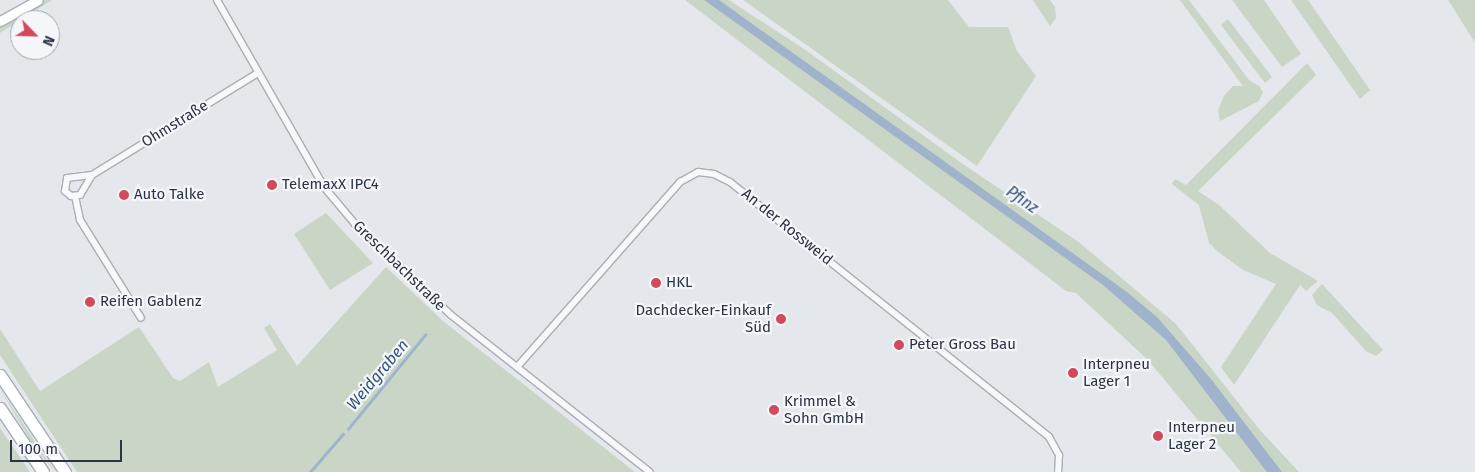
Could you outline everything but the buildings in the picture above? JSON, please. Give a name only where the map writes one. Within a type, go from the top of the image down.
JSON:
[{"type":"highway","points":[[0,375],[65,472]]},
{"type":"highway","points":[[0,408],[42,472]]},
{"type":"main road","points":[[0,21],[38,0]]},
{"type":"street","name":"Greschbachstraße","points":[[217,0],[258,73],[339,207],[451,315],[650,472]]},
{"type":"street","name":"Ohmstraße","points":[[92,175],[84,192],[76,196],[68,194],[63,187],[67,178],[92,175],[258,73]]},
{"type":"street","name":"An der Rossweid","points":[[517,367],[680,182],[698,172],[714,174],[730,182],[1049,437],[1059,456],[1058,472]]},
{"type":"street","name":"Ohmstraße","points":[[76,196],[80,220],[141,318]]},
{"type":"green space","points":[[46,0],[52,0],[36,10],[27,10]]},
{"type":"green space","points":[[685,0],[729,0],[807,51],[960,162],[1080,243],[1176,324],[1259,429],[1299,472],[1241,472],[1148,360],[1076,293],[1066,291]]},
{"type":"green space","points":[[743,0],[948,0],[969,27],[1008,27],[1017,51],[1036,76],[977,166]]},
{"type":"green space","points":[[1033,0],[1050,0],[1055,7],[1056,18],[1050,26]]},
{"type":"green space","points":[[1180,0],[1189,0],[1249,80],[1260,87],[1263,92],[1259,101],[1220,121],[1218,111],[1224,96],[1233,86],[1243,86]]},
{"type":"green space","points":[[1232,0],[1264,0],[1301,54],[1282,67]]},
{"type":"green space","points":[[1291,0],[1308,0],[1370,90],[1360,99]]},
{"type":"green space","points":[[1448,0],[1475,0],[1475,42],[1472,38]]},
{"type":"green space","points":[[10,19],[10,27],[0,33],[0,24]]},
{"type":"green space","points":[[1228,19],[1272,77],[1265,83],[1221,25]]},
{"type":"green space","points":[[1307,63],[1316,75],[1198,191],[1219,205],[1270,253],[1318,281],[1306,291],[1300,285],[1234,385],[1221,367],[1276,284],[1243,270],[1217,251],[1209,243],[1199,205],[1172,184],[1175,179],[1186,185]]},
{"type":"green space","points":[[326,213],[373,263],[330,290],[294,234]]},
{"type":"green space","points":[[386,267],[443,321],[635,472],[77,472],[0,355],[0,329],[40,391],[139,327],[173,378],[180,381],[209,362],[218,387],[277,350],[264,328],[270,324],[297,366]]},
{"type":"green space","points":[[1322,284],[1383,350],[1376,356],[1366,351],[1332,313],[1317,305],[1312,295]]},
{"type":"green space","points":[[0,389],[45,457],[55,472],[33,445]]},
{"type":"green space","points":[[0,428],[30,472],[0,472]]},
{"type":"water","points":[[704,0],[719,0],[1127,292],[1157,317],[1211,379],[1282,472],[1267,472],[1166,340],[1103,285]]},
{"type":"waterway","name":"Weidgraben","points":[[348,429],[425,335]]},
{"type":"waterway","name":"Weidgraben","points":[[310,472],[343,434]]},
{"type":"place","name":"TelemaxX IPC4","points":[[272,185]]},
{"type":"place","name":"Auto Talke","points":[[124,195]]},
{"type":"place","name":"HKL","points":[[656,283]]},
{"type":"place","name":"Reifen Gablenz","points":[[90,302]]},
{"type":"place","name":"Dachdecker-Einkauf Süd","points":[[781,319]]},
{"type":"place","name":"Peter Gross Bau","points":[[899,345]]},
{"type":"place","name":"Interpneu Lager 1","points":[[1073,373]]},
{"type":"place","name":"Krimmel & Sohn GmbH","points":[[774,410]]},
{"type":"place","name":"Interpneu Lager 2","points":[[1158,436]]},
{"type":"water label","name":"Pfinz","points":[[1022,200]]}]
